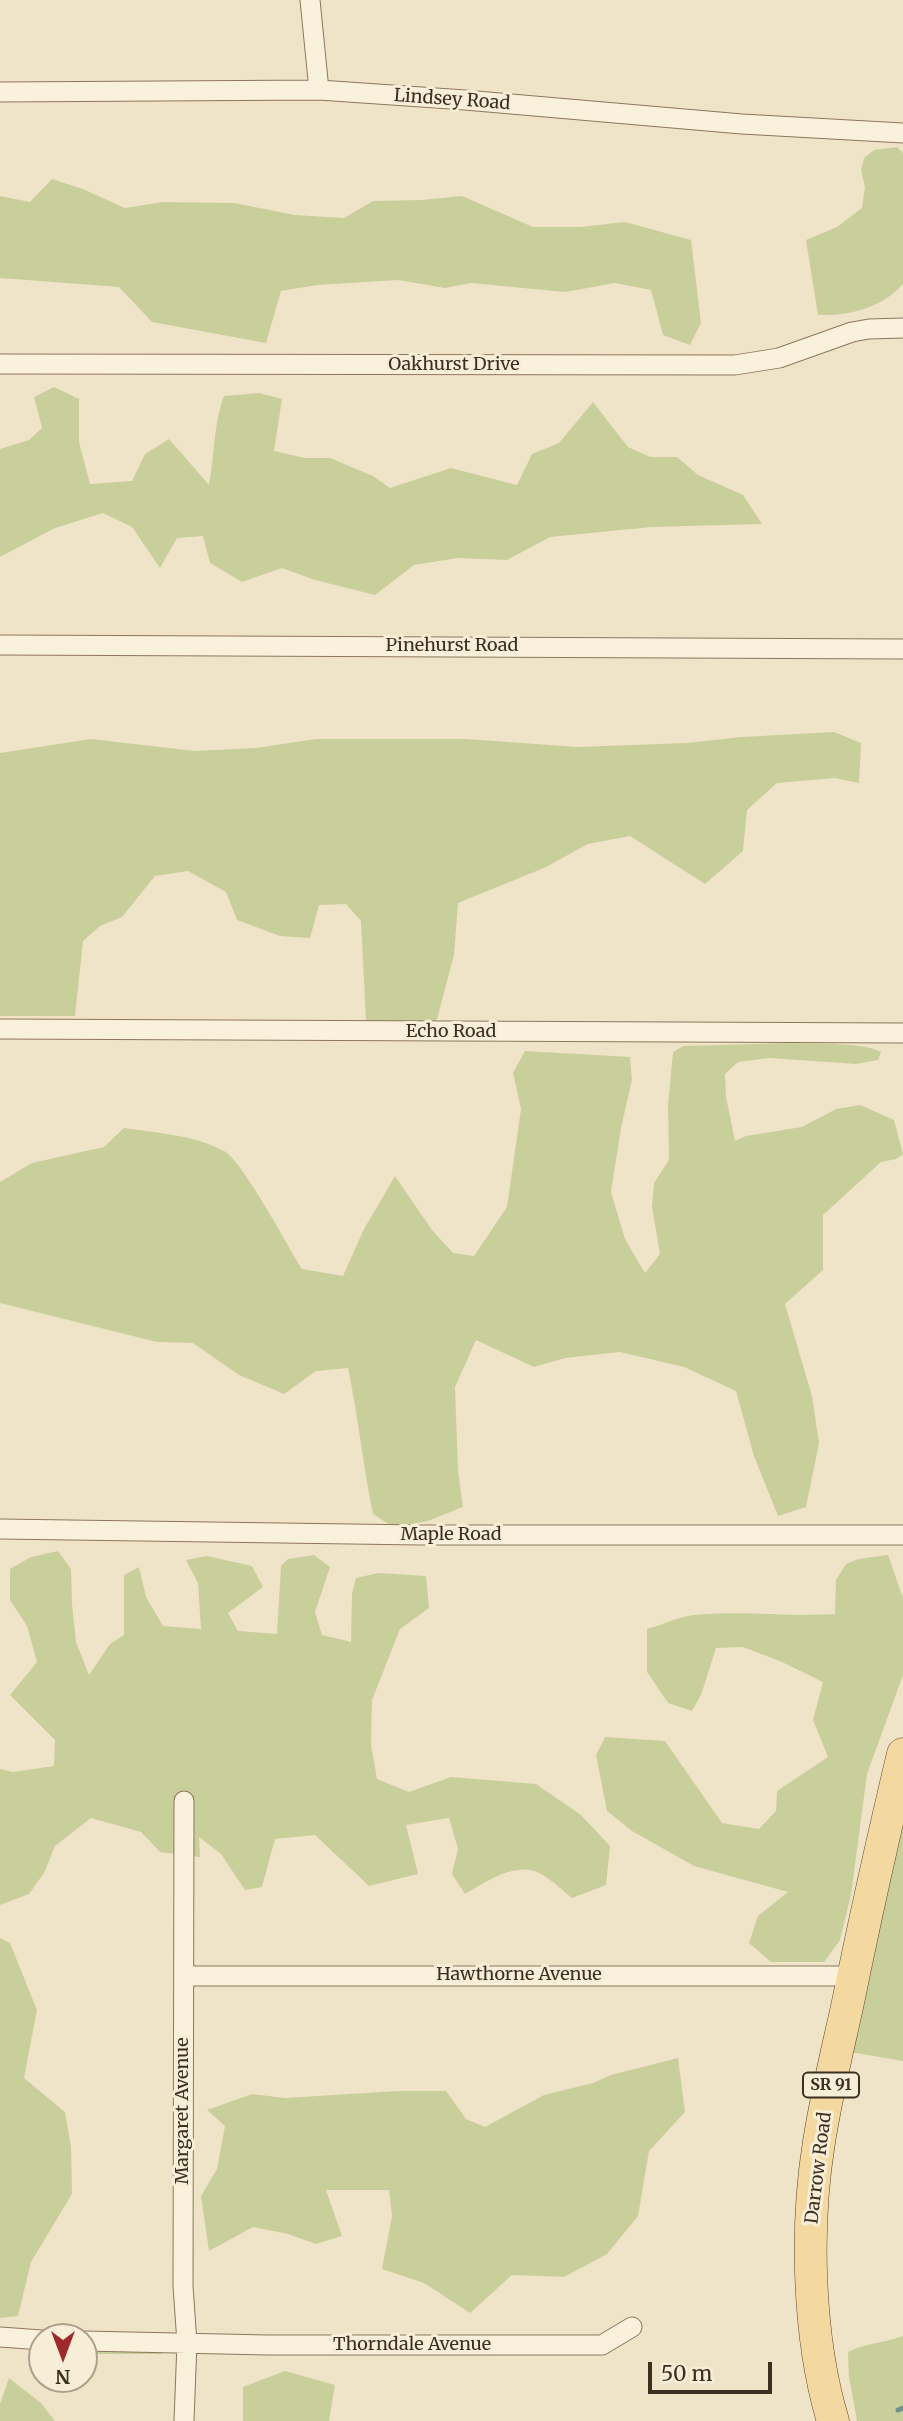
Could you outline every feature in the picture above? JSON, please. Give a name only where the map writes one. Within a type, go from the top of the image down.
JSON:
[{"type":"main road","name":"Darrow Road","points":[[833,2421],[815,2331],[810,2239],[818,2144],[903,1754]]},
{"type":"street","points":[[310,0],[319,90]]},
{"type":"street","name":"Lindsey Road","points":[[0,92],[319,90],[754,125],[903,133]]},
{"type":"street","name":"Oakhurst Drive","points":[[0,364],[735,365],[779,358],[852,332],[903,328]]},
{"type":"street","name":"Pinehurst Road","points":[[0,645],[903,649]]},
{"type":"street","name":"Echo Road","points":[[0,1029],[903,1033]]},
{"type":"street","name":"Maple Road","points":[[0,1529],[394,1535],[903,1535]]},
{"type":"street","name":"Margaret Avenue","points":[[184,1801],[183,2286],[187,2343],[184,2421]]},
{"type":"street","name":"Hawthorne Avenue","points":[[185,1976],[853,1976]]},
{"type":"street","name":"Thorndale Avenue","points":[[98,2341],[602,2346],[632,2327]]},
{"type":"street","points":[[0,2337],[28,2339]]},
{"type":"green space","points":[[897,147],[903,153],[903,284],[875,305],[853,312],[818,315],[806,240],[837,227],[862,208],[865,187],[861,170],[864,158],[874,150]]},
{"type":"green space","points":[[52,179],[83,189],[125,208],[163,202],[234,203],[295,215],[344,218],[373,201],[462,196],[533,227],[581,227],[625,222],[691,240],[701,323],[690,345],[663,335],[651,290],[615,283],[565,292],[471,283],[445,288],[398,280],[317,285],[281,291],[266,343],[152,322],[119,287],[0,278],[0,196],[30,202]]},
{"type":"green space","points":[[54,387],[79,399],[79,442],[90,484],[132,481],[145,454],[169,439],[209,485],[216,429],[224,396],[259,393],[282,399],[274,451],[305,458],[330,458],[373,476],[390,488],[451,468],[517,485],[532,454],[559,443],[593,402],[628,447],[650,457],[677,457],[698,475],[743,495],[762,524],[651,527],[550,537],[507,560],[458,558],[414,565],[375,595],[315,580],[282,568],[242,582],[210,563],[203,536],[177,538],[160,568],[132,527],[103,513],[55,528],[0,557],[0,449],[29,440],[42,428],[34,397]]},
{"type":"green space","points":[[834,732],[861,743],[859,783],[835,778],[777,783],[747,810],[743,851],[705,884],[630,836],[588,844],[544,868],[458,903],[454,955],[436,1023],[366,1022],[361,921],[346,904],[319,905],[310,938],[280,936],[237,920],[226,892],[188,871],[155,876],[122,917],[100,926],[83,941],[75,1016],[0,1016],[0,753],[91,739],[195,751],[256,748],[316,739],[466,739],[578,747],[686,743]]},
{"type":"green space","points":[[793,1043],[851,1045],[881,1052],[878,1060],[856,1064],[769,1058],[738,1062],[725,1074],[726,1097],[735,1141],[746,1136],[802,1127],[836,1109],[860,1105],[894,1120],[903,1154],[896,1159],[881,1162],[823,1215],[823,1270],[785,1304],[812,1396],[819,1443],[806,1507],[778,1516],[754,1456],[736,1391],[684,1367],[620,1352],[565,1358],[534,1367],[476,1340],[455,1387],[458,1471],[463,1507],[428,1521],[393,1527],[373,1514],[348,1368],[316,1371],[284,1394],[239,1375],[193,1343],[157,1342],[0,1303],[0,1182],[32,1163],[104,1147],[124,1128],[188,1138],[224,1151],[253,1186],[302,1269],[343,1276],[364,1229],[395,1176],[432,1230],[453,1253],[474,1256],[507,1207],[521,1109],[513,1073],[525,1051],[630,1057],[632,1080],[611,1192],[625,1239],[645,1273],[660,1254],[652,1207],[654,1183],[669,1160],[668,1105],[673,1052],[683,1046]]},
{"type":"green space","points":[[58,1551],[71,1569],[76,1642],[89,1675],[110,1644],[124,1635],[124,1575],[139,1567],[146,1597],[163,1626],[201,1629],[198,1583],[186,1560],[207,1556],[252,1566],[263,1587],[228,1613],[238,1631],[277,1634],[281,1566],[288,1559],[314,1555],[330,1567],[315,1612],[322,1635],[351,1642],[352,1594],[356,1578],[378,1573],[426,1576],[429,1608],[400,1629],[372,1700],[371,1744],[377,1779],[409,1792],[451,1777],[536,1784],[581,1815],[610,1846],[606,1885],[572,1898],[541,1874],[522,1870],[502,1874],[465,1894],[452,1874],[458,1849],[449,1818],[406,1825],[418,1874],[369,1886],[315,1835],[275,1839],[262,1887],[245,1890],[221,1854],[199,1837],[200,1857],[160,1852],[141,1832],[91,1818],[55,1846],[44,1873],[29,1894],[0,1905],[0,1769],[13,1772],[54,1766],[55,1740],[10,1695],[37,1662],[27,1626],[10,1600],[10,1569],[31,1557]]},
{"type":"green space","points":[[888,1555],[903,1598],[903,1675],[867,1774],[851,1895],[840,1940],[824,1962],[771,1962],[749,1943],[758,1916],[788,1892],[694,1866],[632,1831],[607,1811],[596,1755],[605,1737],[665,1741],[722,1823],[759,1829],[776,1811],[777,1791],[828,1757],[813,1720],[823,1682],[743,1647],[716,1648],[701,1695],[692,1711],[668,1703],[647,1672],[647,1629],[694,1615],[835,1614],[836,1580],[846,1564],[858,1559]]},
{"type":"green space","points":[[903,1820],[903,2061],[850,2052]]},
{"type":"green space","points":[[0,1938],[10,1943],[37,2010],[24,2078],[65,2112],[71,2147],[72,2194],[31,2262],[18,2316],[0,2318]]},
{"type":"green space","points":[[678,2058],[685,2112],[649,2151],[638,2216],[607,2254],[564,2277],[512,2275],[470,2313],[424,2283],[382,2269],[392,2216],[389,2190],[326,2190],[342,2236],[316,2244],[288,2234],[253,2227],[209,2251],[201,2196],[217,2169],[225,2126],[207,2110],[252,2094],[285,2098],[446,2091],[466,2119],[485,2127],[544,2095]]},
{"type":"green space","points":[[903,2336],[903,2421],[857,2421],[849,2377],[848,2352]]},
{"type":"green space","points":[[98,2350],[162,2350],[162,2354],[98,2354]]},
{"type":"green space","points":[[285,2371],[335,2385],[329,2421],[243,2421],[243,2387]]},
{"type":"green space","points":[[9,2378],[41,2403],[55,2421],[0,2421],[0,2404]]},
{"type":"waterway","points":[[898,2410],[903,2408]]}]
